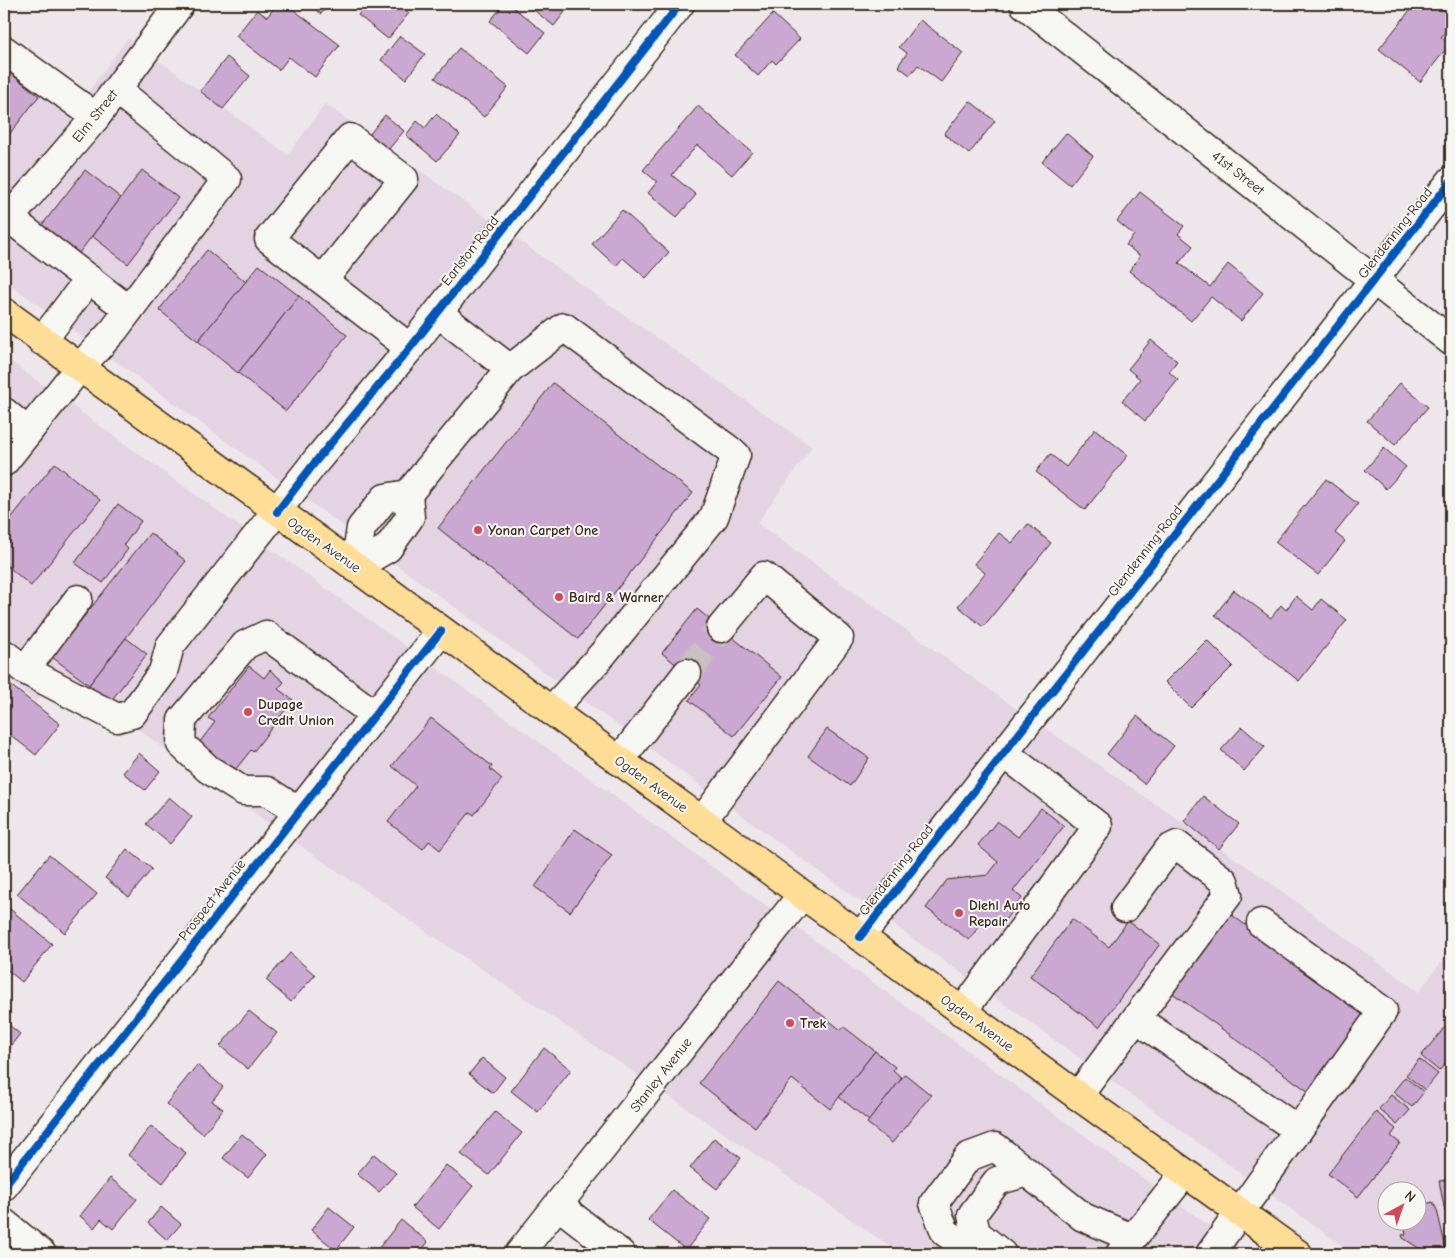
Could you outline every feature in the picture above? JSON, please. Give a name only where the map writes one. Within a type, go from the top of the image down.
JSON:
[{"type":"main road","name":"Ogden Avenue","points":[[4,312],[277,512],[356,567],[962,1012],[1298,1254]]},
{"type":"street","name":"Elm Street","points":[[6,221],[96,117],[180,4]]},
{"type":"street","name":"Earlston Road","points":[[4,654],[25,670],[117,718],[132,714],[163,672],[170,646],[316,461],[438,313],[680,4]]},
{"type":"street","name":"41st Street","points":[[1024,4],[1451,341]]},
{"type":"street","points":[[4,50],[96,117]]},
{"type":"street","points":[[4,462],[79,368],[114,330],[227,179],[117,90]]},
{"type":"street","points":[[323,280],[404,179],[350,138],[269,239],[410,348]]},
{"type":"street","name":"Glendenning Road","points":[[860,937],[1451,181]]},
{"type":"street","points":[[6,221],[129,310]]},
{"type":"street","points":[[42,341],[88,279]]},
{"type":"street","points":[[438,313],[510,369]]},
{"type":"street","points":[[356,567],[388,548],[410,517],[408,494],[510,369],[564,326],[736,455],[714,516],[602,655],[551,710]]},
{"type":"street","points":[[4,412],[28,432]]},
{"type":"street","points":[[702,821],[839,638],[764,576],[721,628]]},
{"type":"street","points":[[25,670],[78,599]]},
{"type":"street","name":"Prospect Avenue","points":[[4,1186],[441,631]]},
{"type":"street","points":[[298,811],[267,791],[243,791],[208,770],[181,744],[182,720],[245,645],[266,635],[374,714]]},
{"type":"street","points":[[618,761],[687,674]]},
{"type":"street","points":[[962,1012],[1098,826],[1004,753]]},
{"type":"street","points":[[1078,1096],[1228,895],[1224,881],[1176,845],[1169,849],[1125,908]]},
{"type":"street","name":"Stanley Avenue","points":[[519,1254],[802,895]]},
{"type":"street","points":[[1210,1254],[1383,1011],[1261,923]]},
{"type":"street","points":[[1150,1028],[1298,1130]]},
{"type":"street","points":[[976,1254],[945,1232],[934,1203],[968,1157],[994,1147],[1083,1218],[1126,1246],[1185,1173]]},
{"type":"street","points":[[1002,1254],[976,1234],[972,1215],[997,1181],[1027,1172]]},
{"type":"street","points":[[558,1204],[621,1254]]},
{"type":"street","points":[[4,1224],[42,1254]]},
{"type":"shaded area","points":[[128,38],[288,155],[325,104],[812,447],[757,523],[1011,705],[1268,881],[1419,992],[1451,949],[1451,1254],[1354,1254],[838,885],[4,280],[4,40],[85,96]]},
{"type":"shaded area","points":[[4,357],[1248,1254],[902,1254],[302,847],[58,672],[36,702],[4,675]]},
{"type":"building","points":[[277,4],[286,4],[340,45],[315,77],[289,57],[279,70],[236,36],[257,10],[267,17]]},
{"type":"building","points":[[309,4],[329,4],[321,14]]},
{"type":"building","points":[[367,4],[397,4],[409,13],[388,39],[358,15]]},
{"type":"building","points":[[504,4],[509,4],[545,33],[529,53],[490,21]]},
{"type":"building","points":[[526,4],[571,4],[554,26]]},
{"type":"building","points":[[1415,4],[1442,4],[1451,11],[1451,24],[1441,37],[1450,44],[1420,82],[1379,49]]},
{"type":"building","points":[[773,14],[800,39],[776,64],[772,60],[758,76],[735,55]]},
{"type":"building","points":[[920,20],[963,53],[941,82],[918,65],[910,75],[898,66],[907,53],[899,47]]},
{"type":"building","points":[[400,36],[425,54],[406,79],[381,60]]},
{"type":"building","points":[[459,48],[508,87],[484,117],[435,78]]},
{"type":"building","points":[[227,57],[250,76],[223,109],[200,91]]},
{"type":"building","points":[[4,68],[39,96],[4,141]]},
{"type":"building","points":[[970,101],[995,121],[969,154],[944,134]]},
{"type":"building","points":[[698,106],[752,152],[732,175],[697,145],[672,175],[696,195],[677,217],[648,193],[657,182],[643,170]]},
{"type":"building","points":[[436,114],[460,135],[437,161],[406,135],[417,121],[425,128]]},
{"type":"building","points":[[385,115],[404,131],[388,150],[369,135]]},
{"type":"building","points":[[1066,133],[1093,156],[1070,185],[1042,162]]},
{"type":"building","points":[[85,170],[121,198],[79,253],[42,225]]},
{"type":"building","points":[[142,170],[178,198],[128,264],[92,236]]},
{"type":"building","points":[[1140,192],[1184,226],[1178,234],[1193,246],[1179,263],[1210,287],[1228,264],[1263,293],[1241,321],[1211,297],[1191,321],[1129,271],[1140,256],[1126,245],[1134,235],[1117,221]]},
{"type":"building","points":[[622,210],[669,252],[646,278],[623,258],[616,266],[592,244]]},
{"type":"building","points":[[207,250],[246,282],[198,341],[159,310]]},
{"type":"building","points":[[259,265],[299,296],[238,373],[198,341]]},
{"type":"building","points":[[299,296],[347,335],[286,411],[238,373]]},
{"type":"building","points":[[1151,340],[1177,361],[1169,372],[1178,380],[1145,421],[1122,401],[1140,379],[1128,369]]},
{"type":"building","points":[[553,383],[693,493],[578,639],[438,528]]},
{"type":"building","points":[[1400,383],[1428,407],[1395,445],[1367,421]]},
{"type":"building","points":[[1095,429],[1128,455],[1085,510],[1036,472],[1050,454],[1066,467]]},
{"type":"building","points":[[1384,448],[1406,467],[1386,489],[1365,470]]},
{"type":"building","points":[[55,463],[100,500],[31,586],[4,563],[4,527]]},
{"type":"building","points":[[1326,479],[1358,504],[1335,533],[1345,541],[1318,575],[1275,542]]},
{"type":"building","points":[[118,504],[141,521],[124,545],[128,549],[103,583],[75,563]]},
{"type":"building","points":[[1028,524],[1051,543],[983,627],[958,606],[985,573],[974,564],[999,533],[1012,543]]},
{"type":"building","points":[[150,533],[186,561],[89,685],[52,657]]},
{"type":"building","points":[[1234,590],[1271,618],[1281,605],[1286,610],[1296,596],[1313,610],[1321,599],[1347,620],[1299,681],[1215,615]]},
{"type":"building","points":[[697,609],[782,677],[734,736],[689,700],[701,685],[662,653]]},
{"type":"building","points":[[126,638],[147,654],[110,702],[89,685]]},
{"type":"building","points":[[1207,640],[1233,666],[1191,708],[1165,682]]},
{"type":"building","points":[[249,666],[264,678],[270,670],[284,682],[278,689],[293,700],[253,752],[251,750],[231,775],[196,747],[215,722],[208,718]]},
{"type":"building","points":[[4,680],[60,724],[36,755],[4,730]]},
{"type":"building","points":[[1137,716],[1174,746],[1144,784],[1107,754]]},
{"type":"building","points":[[431,718],[492,766],[490,769],[502,779],[474,815],[470,812],[440,850],[429,841],[423,849],[388,822],[416,786],[392,766]]},
{"type":"building","points":[[1242,727],[1265,747],[1244,771],[1221,750]]},
{"type":"building","points":[[827,729],[869,758],[850,786],[808,756]]},
{"type":"building","points":[[139,753],[160,771],[145,790],[123,773]]},
{"type":"building","points":[[1203,796],[1239,824],[1219,849],[1184,821]]},
{"type":"building","points":[[169,797],[192,817],[170,844],[146,824]]},
{"type":"building","points":[[1041,808],[1064,826],[1013,891],[1022,898],[1005,920],[982,922],[969,940],[926,908],[947,880],[988,875],[998,862],[978,845],[997,821],[1018,837]]},
{"type":"building","points":[[575,829],[612,855],[570,912],[535,887]]},
{"type":"building","points":[[127,849],[152,869],[129,897],[105,878]]},
{"type":"building","points":[[49,855],[97,894],[65,933],[17,894]]},
{"type":"building","points":[[4,904],[52,944],[22,982],[4,967]]},
{"type":"building","points":[[1229,913],[1366,1013],[1309,1092],[1171,992]]},
{"type":"building","points":[[1072,919],[1109,947],[1128,921],[1160,944],[1099,1027],[1030,976]]},
{"type":"building","points":[[290,953],[315,975],[291,1002],[266,980]]},
{"type":"building","points":[[779,981],[841,1030],[844,1027],[875,1051],[830,1109],[792,1079],[755,1127],[699,1083]]},
{"type":"building","points":[[249,1011],[277,1033],[248,1069],[220,1046]]},
{"type":"building","points":[[4,1021],[20,1034],[4,1054]]},
{"type":"building","points":[[1450,1021],[1451,1057],[1439,1071],[1421,1056]]},
{"type":"building","points":[[544,1048],[571,1070],[538,1112],[511,1091]]},
{"type":"building","points":[[875,1051],[895,1067],[893,1070],[902,1078],[869,1121],[839,1097]]},
{"type":"building","points":[[482,1058],[505,1077],[493,1093],[469,1074]]},
{"type":"building","points":[[1419,1059],[1438,1074],[1425,1090],[1406,1075]]},
{"type":"building","points":[[197,1065],[223,1087],[212,1101],[223,1109],[203,1134],[166,1104]]},
{"type":"building","points":[[905,1074],[931,1095],[892,1143],[867,1123]]},
{"type":"building","points":[[1405,1077],[1424,1092],[1412,1107],[1393,1092]]},
{"type":"building","points":[[1391,1095],[1410,1110],[1397,1125],[1379,1109]]},
{"type":"building","points":[[495,1112],[522,1133],[489,1175],[461,1154]]},
{"type":"building","points":[[1376,1112],[1396,1129],[1391,1136],[1400,1143],[1358,1197],[1328,1174]]},
{"type":"building","points":[[151,1126],[186,1153],[163,1183],[128,1155]]},
{"type":"building","points":[[242,1134],[267,1154],[248,1178],[223,1158]]},
{"type":"building","points":[[714,1138],[741,1158],[717,1189],[690,1168]]},
{"type":"building","points":[[374,1154],[396,1173],[379,1192],[357,1174]]},
{"type":"building","points":[[446,1165],[473,1186],[439,1229],[412,1207]]},
{"type":"building","points":[[110,1178],[137,1199],[113,1229],[101,1219],[94,1228],[80,1216]]},
{"type":"building","points":[[1451,1179],[1451,1211],[1445,1212],[1439,1181]]},
{"type":"building","points":[[672,1190],[710,1219],[686,1250],[648,1220]]},
{"type":"building","points":[[1433,1202],[1437,1210],[1447,1253],[1428,1254],[1403,1238],[1402,1235],[1406,1234],[1405,1230],[1428,1230],[1428,1203]]},
{"type":"building","points":[[161,1207],[181,1224],[167,1240],[148,1223]]},
{"type":"building","points":[[329,1207],[354,1227],[336,1250],[311,1230]]},
{"type":"building","points":[[401,1220],[428,1242],[419,1254],[374,1254]]},
{"type":"tunnel","points":[[687,673],[721,628]]},
{"type":"cycle path","points":[[277,512],[316,461],[410,348],[680,4]]},
{"type":"cycle path","points":[[860,937],[1451,181]]},
{"type":"cycle path","points":[[4,1186],[441,631]]},
{"type":"place","name":"Yonan Carpet One","points":[[478,530]]},
{"type":"place","name":"Baird & Warner","points":[[559,597]]},
{"type":"place","name":"Dupage Credit Union","points":[[248,712]]},
{"type":"place","name":"Diehl Auto Repair","points":[[959,913]]},
{"type":"place","name":"Trek","points":[[790,1023]]}]
